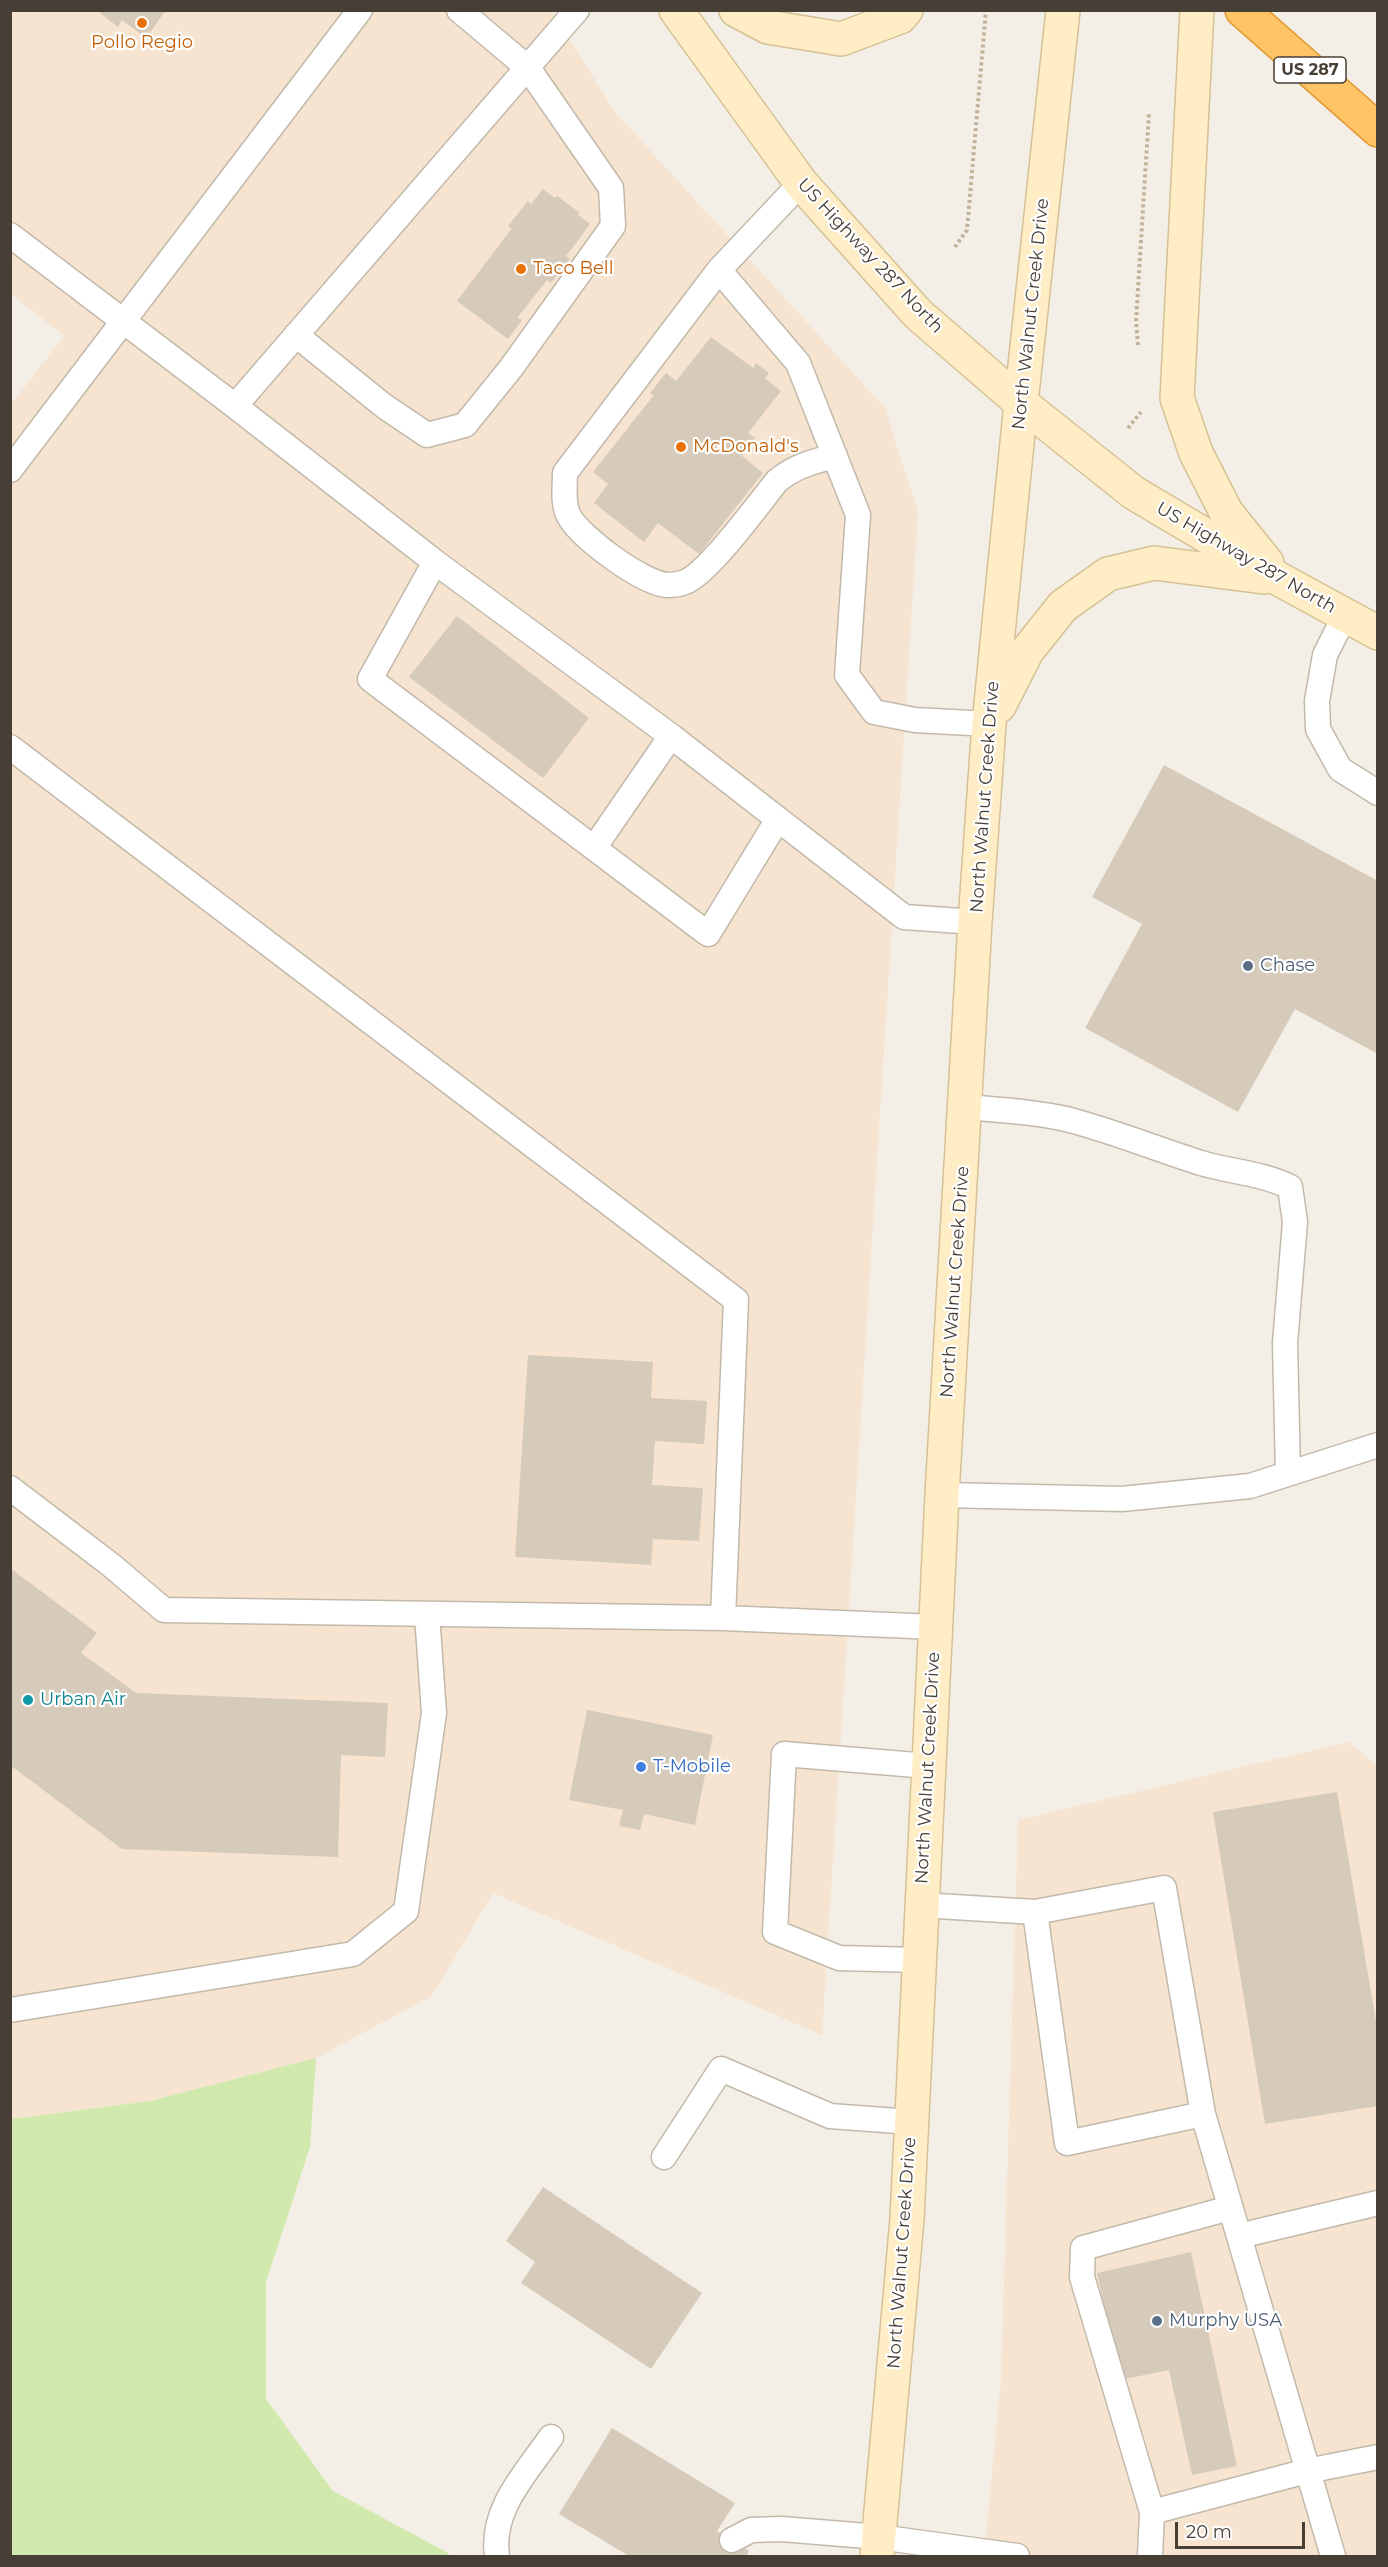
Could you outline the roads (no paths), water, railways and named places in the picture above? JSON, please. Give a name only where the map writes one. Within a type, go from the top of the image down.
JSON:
[{"type":"highway","name":"US 287","points":[[1242,10],[1377,130]]},
{"type":"main road","name":"US Highway 287 North","points":[[676,10],[801,183],[918,314],[1021,403],[1134,493],[1279,579],[1377,633]]},
{"type":"main road","points":[[736,10],[768,27],[841,39],[903,14]]},
{"type":"main road","name":"North Walnut Creek Drive","points":[[878,2547],[907,2219],[942,1495],[975,922],[990,724],[1021,403],[1063,10]]},
{"type":"main road","points":[[1197,10],[1177,398],[1196,453],[1226,512],[1279,579]]},
{"type":"main road","points":[[990,724],[1027,651],[1063,606],[1108,574],[1154,563],[1279,579]]},
{"type":"lane","points":[[10,470],[360,10]]},
{"type":"lane","points":[[297,335],[384,406],[427,435],[465,425],[511,368],[613,226],[611,188],[528,68],[459,10]]},
{"type":"lane","points":[[235,406],[577,10]]},
{"type":"lane","points":[[801,183],[719,270],[565,473],[564,497],[569,517],[590,539],[646,579],[667,585],[686,582],[706,566],[777,481],[790,470],[801,464],[834,456]]},
{"type":"lane","points":[[10,235],[435,562],[671,736],[904,917],[975,922]]},
{"type":"lane","points":[[719,270],[798,363],[858,515],[848,675],[874,712],[915,720],[990,724]]},
{"type":"lane","points":[[435,562],[370,679],[708,934],[778,819]]},
{"type":"lane","points":[[1345,615],[1325,655],[1317,701],[1318,729],[1340,769],[1377,793]]},
{"type":"lane","points":[[594,848],[671,736]]},
{"type":"lane","points":[[10,747],[736,1300],[723,1618]]},
{"type":"lane","points":[[966,1107],[1034,1113],[1069,1120],[1203,1163],[1274,1179],[1290,1187],[1294,1222],[1285,1343],[1288,1474]]},
{"type":"lane","points":[[942,1495],[1122,1499],[1250,1486],[1377,1445]]},
{"type":"lane","points":[[10,1488],[111,1565],[164,1610],[723,1618],[936,1628]]},
{"type":"lane","points":[[10,2010],[353,1954],[406,1911],[434,1713],[427,1614]]},
{"type":"lane","points":[[918,1960],[839,1958],[775,1932],[784,1754],[928,1766]]},
{"type":"lane","points":[[921,1905],[1035,1912],[1164,1888],[1203,2114],[1333,2556]]},
{"type":"lane","points":[[1035,1912],[1067,2143],[1203,2114]]},
{"type":"lane","points":[[664,2157],[721,2068],[831,2116],[911,2122]]},
{"type":"lane","points":[[1239,2236],[1377,2203]]},
{"type":"lane","points":[[1150,2556],[1152,2512],[1082,2277],[1083,2248],[1230,2208]]},
{"type":"lane","points":[[497,2556],[495,2544],[502,2509],[551,2437]]},
{"type":"lane","points":[[1152,2512],[1307,2471],[1377,2457]]},
{"type":"lane","points":[[732,2540],[751,2530],[782,2529],[878,2547],[1017,2556]]},
{"type":"place","name":"Pollo Regio","points":[[142,23]]},
{"type":"place","name":"Taco Bell","points":[[521,269]]},
{"type":"place","name":"McDonald's","points":[[681,447]]},
{"type":"place","name":"Chase","points":[[1248,966]]},
{"type":"place","name":"Urban Air","points":[[28,1700]]},
{"type":"place","name":"T-Mobile","points":[[641,1767]]},
{"type":"place","name":"Murphy USA","points":[[1157,2321]]}]
